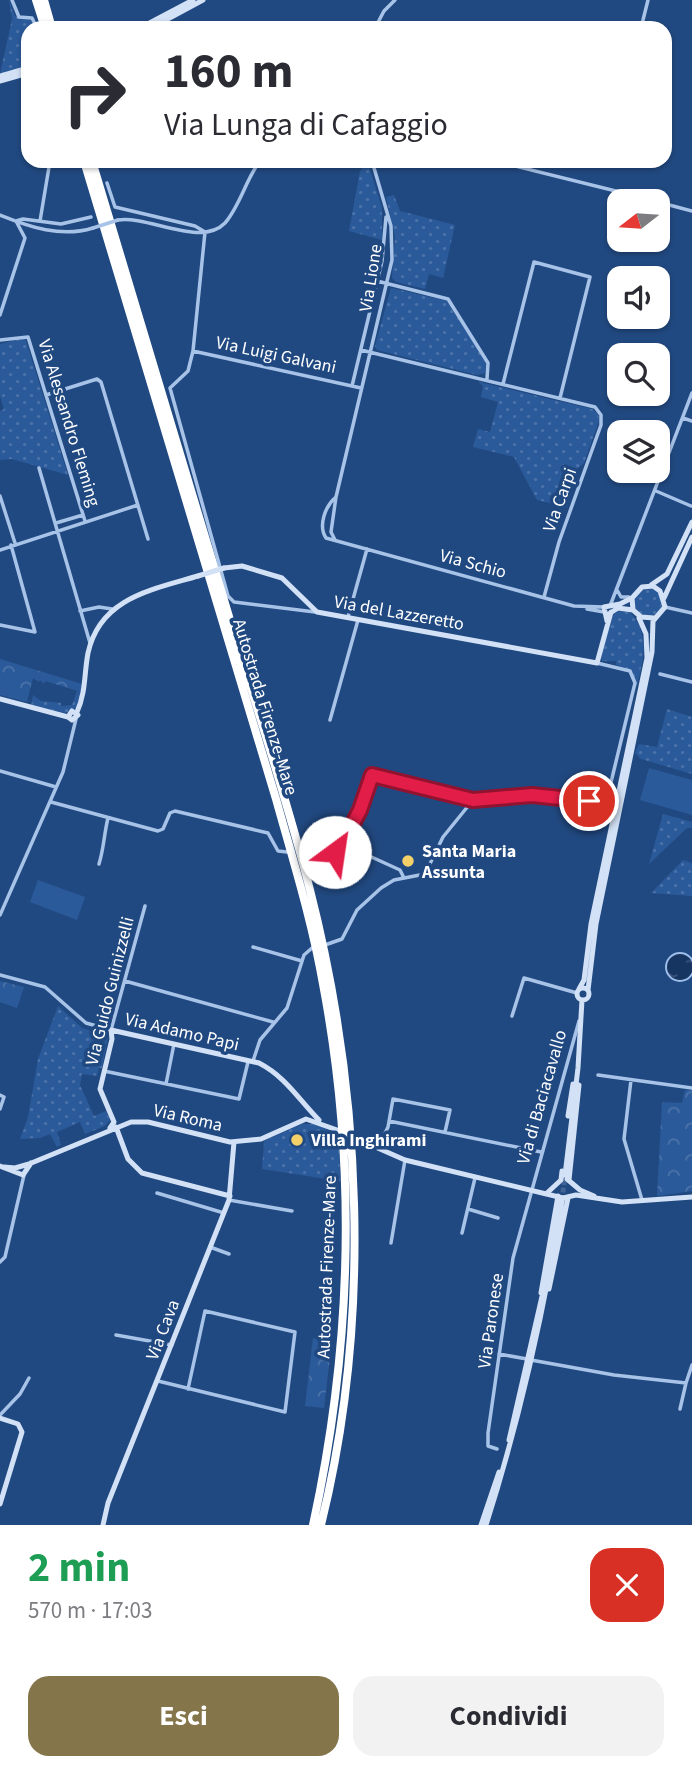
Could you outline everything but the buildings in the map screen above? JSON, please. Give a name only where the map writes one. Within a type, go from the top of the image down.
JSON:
[{"type":"highway","points":[[36,0],[43,21]]},
{"type":"highway","points":[[44,0],[50,21]]},
{"type":"highway","name":"Autostrada Firenze-Mare","points":[[87,168],[289,846],[323,982],[340,1096],[347,1213],[341,1359],[313,1525]]},
{"type":"highway","name":"Autostrada Firenze-Mare","points":[[94,168],[307,880],[340,1043],[354,1214],[351,1306],[340,1429],[321,1525]]},
{"type":"street","points":[[12,0],[19,16],[32,18],[34,21]]},
{"type":"street","points":[[153,21],[193,0]]},
{"type":"street","points":[[164,21],[203,0]]},
{"type":"street","points":[[379,21],[384,11],[396,0]]},
{"type":"street","points":[[643,21],[648,0]]},
{"type":"street","points":[[0,78],[21,72]]},
{"type":"street","points":[[40,221],[49,168]]},
{"type":"street","points":[[0,215],[60,232],[130,219],[205,232],[226,222],[256,168]]},
{"type":"street","name":"Via Lione","points":[[335,497],[387,283],[392,243],[374,168]]},
{"type":"street","points":[[523,168],[608,189]]},
{"type":"street","points":[[107,183],[115,208],[195,226],[205,232]]},
{"type":"street","points":[[670,205],[692,211]]},
{"type":"street","name":"Via Lione","points":[[352,386],[386,241],[385,208]]},
{"type":"street","points":[[16,221],[61,224],[91,217]]},
{"type":"street","points":[[0,315],[25,238],[16,221]]},
{"type":"street","points":[[205,232],[193,351],[188,371],[170,388],[228,596],[234,601],[317,612]]},
{"type":"street","points":[[361,350],[560,398],[590,277],[534,262],[503,384]]},
{"type":"street","points":[[377,281],[448,299],[488,363],[487,380]]},
{"type":"street","name":"Via Alessandro Fleming","points":[[0,340],[24,335],[28,337],[85,521]]},
{"type":"street","name":"Via Luigi Galvani","points":[[193,351],[361,388]]},
{"type":"street","points":[[46,395],[97,379],[101,382],[148,540]]},
{"type":"street","points":[[606,803],[635,683],[630,671],[597,663],[607,623],[607,610],[656,491],[692,393]]},
{"type":"street","name":"Via Carpi","points":[[544,597],[559,542],[601,425],[600,412],[595,407],[560,398]]},
{"type":"street","points":[[683,418],[692,421]]},
{"type":"street","points":[[39,468],[90,643]]},
{"type":"street","points":[[656,491],[691,506]]},
{"type":"street","points":[[0,496],[35,632],[0,625]]},
{"type":"street","points":[[335,497],[331,532],[335,540]]},
{"type":"street","points":[[335,497],[328,504],[323,524],[324,536],[335,540]]},
{"type":"street","points":[[0,550],[138,505]]},
{"type":"street","points":[[56,523],[83,514]]},
{"type":"street","points":[[617,586],[621,597],[633,596],[667,574],[692,522]]},
{"type":"street","points":[[323,524],[328,528],[333,524]]},
{"type":"street","points":[[578,991],[584,980],[591,923],[644,692],[654,618],[664,607],[664,598],[692,537]]},
{"type":"street","name":"Via Schio","points":[[335,540],[585,608],[621,608],[635,612]]},
{"type":"street","points":[[348,617],[367,549]]},
{"type":"street","name":"Via del Lazzeretto","points":[[71,715],[80,705],[90,643],[99,625],[112,609],[130,597],[223,568],[242,566],[282,578],[317,612],[597,663]]},
{"type":"street","points":[[649,585],[657,588],[664,598]]},
{"type":"street","points":[[618,806],[648,646],[635,612],[633,596]]},
{"type":"street","name":"Via Schio","points":[[607,610],[633,596]]},
{"type":"street","points":[[80,611],[99,607],[112,609]]},
{"type":"street","points":[[664,607],[692,613]]},
{"type":"street","points":[[635,612],[644,619],[654,618]]},
{"type":"street","points":[[330,720],[359,618]]},
{"type":"street","points":[[660,674],[692,682]]},
{"type":"street","points":[[0,699],[71,715],[75,728],[66,765],[0,915]]},
{"type":"street","points":[[0,771],[56,787]]},
{"type":"street","points":[[300,847],[310,844],[337,853],[360,810],[372,775],[473,800],[532,795],[618,806]]},
{"type":"street","points":[[326,945],[342,939],[357,910],[390,883],[425,874],[443,837],[473,800]]},
{"type":"street","points":[[51,802],[158,831],[163,829],[170,813],[175,811],[268,833],[278,851],[287,852]]},
{"type":"street","name":"Via di Baciacavallo","points":[[567,1180],[579,1092],[582,999],[587,997],[596,924],[618,806]]},
{"type":"street","points":[[99,864],[106,845],[103,836],[108,818]]},
{"type":"street","points":[[342,843],[400,870],[404,878]]},
{"type":"street","name":"Via Guido Guinizzelli","points":[[145,906],[111,1030],[112,1039],[100,1089],[128,1159],[142,1173],[230,1198]]},
{"type":"street","points":[[253,947],[302,961]]},
{"type":"street","points":[[104,1071],[239,1099],[260,1040],[287,1008],[302,961],[306,952],[312,948]]},
{"type":"street","points":[[0,975],[45,987],[86,1023],[107,1026],[111,1030]]},
{"type":"street","points":[[512,1016],[524,978],[578,991],[587,990]]},
{"type":"street","points":[[125,981],[273,1022]]},
{"type":"street","points":[[578,991],[582,999]]},
{"type":"street","name":"Via di Baciacavallo","points":[[531,1190],[582,1013]]},
{"type":"street","name":"Via Adamo Papi","points":[[111,1030],[251,1062],[274,1072],[322,1122]]},
{"type":"street","points":[[166,1084],[174,1044]]},
{"type":"street","points":[[598,1075],[692,1088]]},
{"type":"street","points":[[631,1080],[624,1139],[642,1201]]},
{"type":"street","points":[[0,1109],[2,1096]]},
{"type":"street","points":[[378,1149],[389,1121],[393,1099],[450,1110],[445,1132]]},
{"type":"street","points":[[302,1120],[308,1114],[308,1106]]},
{"type":"street","points":[[302,1120],[322,1122],[340,1131]]},
{"type":"street","name":"Via Roma","points":[[22,1170],[31,1163],[115,1125],[148,1122],[234,1142],[261,1139],[302,1120]]},
{"type":"street","points":[[389,1121],[541,1152]]},
{"type":"street","points":[[355,1138],[405,1160],[563,1197],[642,1201],[692,1196]]},
{"type":"street","name":"Via Cava","points":[[103,1525],[108,1503],[230,1198],[234,1142]]},
{"type":"street","points":[[391,1243],[405,1160]]},
{"type":"street","points":[[0,1262],[5,1257],[22,1170],[2,1166]]},
{"type":"street","points":[[462,1233],[475,1178]]},
{"type":"street","points":[[545,1193],[567,1180]]},
{"type":"street","points":[[484,1525],[510,1448],[567,1180]]},
{"type":"street","points":[[567,1180],[606,1201]]},
{"type":"street","points":[[540,1311],[555,1270],[563,1197],[555,1188]]},
{"type":"street","name":"Via Paronese","points":[[498,1450],[488,1446],[488,1433],[513,1258],[531,1190]]},
{"type":"street","points":[[157,1193],[224,1213]]},
{"type":"street","points":[[230,1198],[292,1211]]},
{"type":"street","points":[[468,1209],[498,1218]]},
{"type":"street","points":[[210,1247],[229,1254]]},
{"type":"street","points":[[158,1381],[188,1389],[285,1412],[295,1332],[205,1311],[188,1389]]},
{"type":"street","points":[[116,1335],[172,1345]]},
{"type":"street","points":[[499,1354],[614,1375],[686,1383]]},
{"type":"street","points":[[680,1409],[692,1365]]},
{"type":"street","points":[[0,1504],[22,1432],[18,1424],[0,1417],[20,1394],[29,1378]]},
{"type":"green space","points":[[9,0],[15,16],[33,21],[21,21],[21,69],[0,74],[12,19]]},
{"type":"green space","points":[[370,168],[382,208],[382,240],[349,231],[360,171]]},
{"type":"green space","points":[[394,195],[400,211],[455,225],[443,278],[429,274],[425,289],[396,282],[392,278],[395,237],[386,197]]},
{"type":"green space","points":[[391,288],[447,301],[486,362],[485,373],[477,375],[377,350],[375,346]]},
{"type":"green space","points":[[25,338],[68,475],[12,459],[0,460],[0,411],[4,409],[0,396],[0,344]]},
{"type":"green space","points":[[479,382],[592,409],[598,414],[599,421],[584,463],[574,472],[576,478],[567,507],[537,500],[514,457],[473,447],[478,429],[490,432],[498,402],[481,397],[483,386]]},
{"type":"green space","points":[[648,588],[658,592],[662,602],[658,612],[648,616],[638,612],[634,602],[638,592]]},
{"type":"green space","points":[[619,610],[630,612],[641,630],[644,648],[637,687],[632,671],[616,665],[616,661],[602,661],[612,613]]},
{"type":"green space","points":[[0,659],[82,684],[81,692],[45,681],[44,684],[33,678],[27,702],[0,695]]},
{"type":"green space","points":[[84,684],[77,707],[66,713],[31,706],[33,695],[41,701],[61,703],[61,706],[72,705],[77,691],[81,692]]},
{"type":"green space","points":[[667,709],[692,717],[692,774],[641,759],[635,753],[639,744],[657,747]]},
{"type":"green space","points":[[649,768],[692,780],[692,815],[640,800]]},
{"type":"green space","points":[[663,814],[692,822],[692,828],[687,828],[649,864]]},
{"type":"green space","points":[[313,822],[342,831],[336,850],[307,842]]},
{"type":"green space","points":[[683,860],[692,863],[692,896],[651,893]]},
{"type":"green space","points":[[38,880],[85,897],[77,920],[30,902]]},
{"type":"green space","points":[[0,981],[24,987],[17,1008],[0,1002]]},
{"type":"green space","points":[[58,1006],[82,1028],[108,1036],[102,1068],[99,1068],[97,1076],[82,1074],[80,1085],[94,1116],[106,1111],[110,1120],[105,1126],[85,1134],[80,1122],[57,1132],[61,1145],[57,1147],[50,1134],[40,1138],[20,1139],[28,1117],[38,1059]]},
{"type":"green space","points":[[685,1090],[692,1090],[692,1191],[657,1196],[662,1102],[682,1103]]},
{"type":"green space","points":[[302,1124],[317,1124],[339,1136],[340,1181],[262,1169],[264,1141]]},
{"type":"green space","points":[[313,1338],[332,1340],[324,1408],[305,1406]]},
{"type":"water","points":[[680,953],[690,957],[693,972],[690,977],[680,981],[670,977],[666,967],[670,957]]},
{"type":"tunnel","points":[[562,1200],[565,1175]]},
{"type":"place","name":"Santa Maria Assunta","points":[[408,861]]},
{"type":"place","name":"Villa Inghirami","points":[[297,1140]]},
{"type":"route","points":[[335,852],[339,850],[360,810],[372,775],[473,800],[532,795],[589,801]]}]
